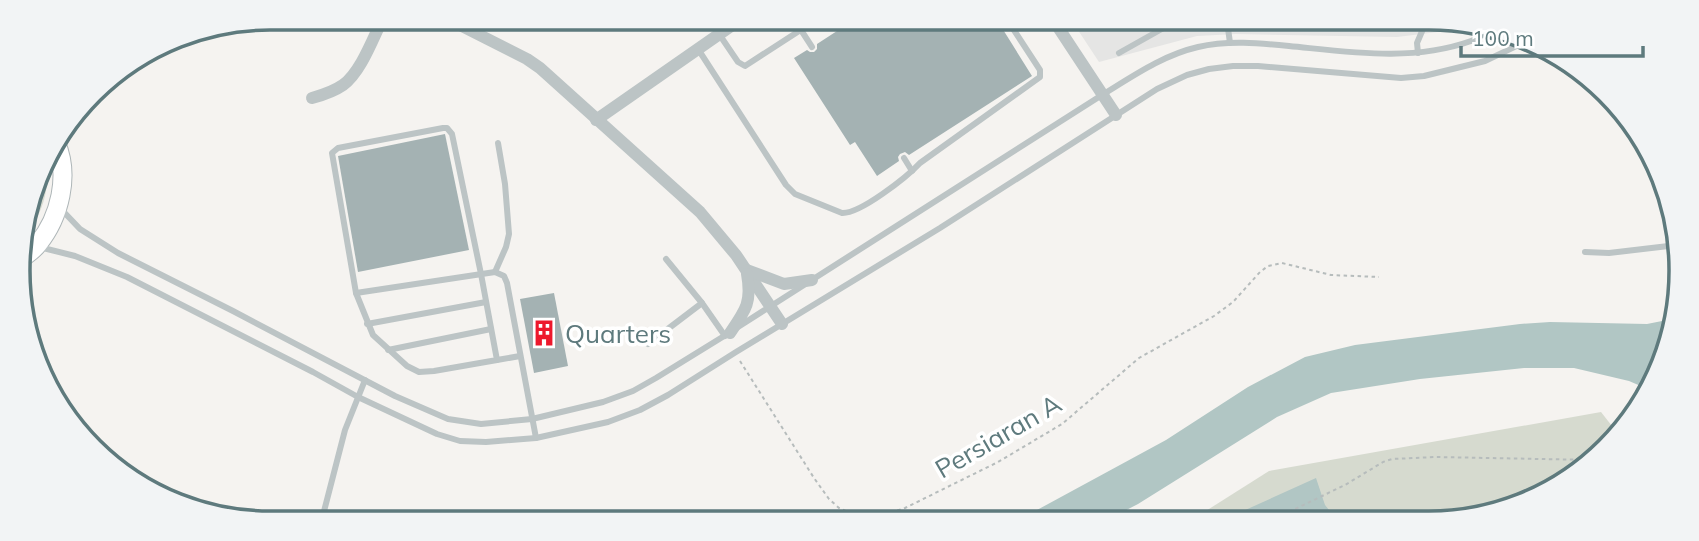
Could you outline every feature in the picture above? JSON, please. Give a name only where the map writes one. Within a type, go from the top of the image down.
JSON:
[{"type":"main road","points":[[31,251],[51,225],[58,206],[60,155]]},
{"type":"street","points":[[312,98],[332,92],[345,84],[353,75],[377,30]]},
{"type":"street","points":[[470,30],[540,68],[699,212],[746,270],[782,324]]},
{"type":"street","points":[[596,120],[725,30]]},
{"type":"street","points":[[1061,30],[1116,115]]},
{"type":"street","points":[[746,270],[784,285],[812,280]]},
{"type":"street","points":[[727,334],[745,311],[750,290],[746,270]]},
{"type":"lane","points":[[719,34],[738,62],[745,66],[801,30],[812,47]]},
{"type":"lane","points":[[698,49],[786,185],[795,194],[848,213],[907,176],[920,163],[1040,77],[1040,70],[1014,30]]},
{"type":"lane","points":[[1119,53],[1160,30]]},
{"type":"lane","points":[[1228,30],[1230,43]]},
{"type":"lane","points":[[1418,52],[1417,43],[1423,30]]},
{"type":"lane","points":[[58,206],[80,229],[118,253],[395,396],[448,419],[481,424],[532,419],[603,402],[665,373],[1102,95],[1180,51],[1230,43],[1369,53],[1418,52],[1471,41],[1482,36]]},
{"type":"lane","points":[[37,246],[75,256],[127,277],[358,397],[437,434],[460,441],[502,442],[536,438],[608,422],[640,410],[668,395],[940,228],[1170,82],[1209,69],[1258,66],[1401,78],[1424,76],[1485,61],[1515,46]]},
{"type":"lane","points":[[497,360],[452,134],[447,128],[443,128],[338,148],[332,153],[356,293],[373,335],[407,366],[419,372],[434,371],[520,356]]},
{"type":"lane","points":[[495,272],[509,234],[498,143]]},
{"type":"lane","points":[[904,158],[912,171]]},
{"type":"lane","points":[[1585,252],[1609,253],[1668,246]]},
{"type":"lane","points":[[666,259],[727,334]]},
{"type":"lane","points":[[356,293],[495,272],[504,276],[536,438]]},
{"type":"lane","points":[[367,324],[486,302]]},
{"type":"lane","points":[[648,344],[702,303]]},
{"type":"lane","points":[[388,349],[491,329]]},
{"type":"lane","points":[[324,511],[345,430],[365,380]]},
{"type":"path","name":"Persiaran A","points":[[896,511],[998,462],[1062,424],[1139,358],[1214,316],[1233,302],[1268,266],[1282,263],[1331,275],[1379,277]]},
{"type":"path","name":"Persiaran A","points":[[736,352],[814,478],[829,499],[846,511]]},
{"type":"path","points":[[1290,511],[1345,485],[1383,461],[1392,459],[1436,457],[1577,460]]},
{"type":"shaded area","points":[[1078,30],[1449,31],[1397,37],[1236,34],[1197,36],[1099,62]]},
{"type":"shaded area","points":[[47,181],[46,191],[36,219]]},
{"type":"shaded area","points":[[1664,321],[1656,348],[1640,386],[1574,368],[1524,368],[1420,379],[1331,393],[1277,417],[1124,511],[1035,511],[1166,440],[1248,387],[1305,357],[1355,345],[1520,324],[1647,324]]},
{"type":"shaded area","points":[[1601,412],[1612,426],[1587,452],[1562,471],[1506,498],[1475,507],[1428,511],[1206,511],[1269,471]]},
{"type":"shaded area","points":[[1316,478],[1325,505],[1330,511],[1243,511]]},
{"type":"building","points":[[1003,30],[1032,76],[909,155],[905,152],[900,154],[899,161],[877,176],[855,142],[850,145],[794,58],[807,50],[814,52],[817,44],[837,31]]},
{"type":"building","points":[[445,134],[469,250],[358,272],[338,156]]},
{"type":"building","name":"Quarters","points":[[554,293],[568,366],[534,373],[520,299]]},
{"type":"place","name":"Quarters","points":[[544,333]]}]
